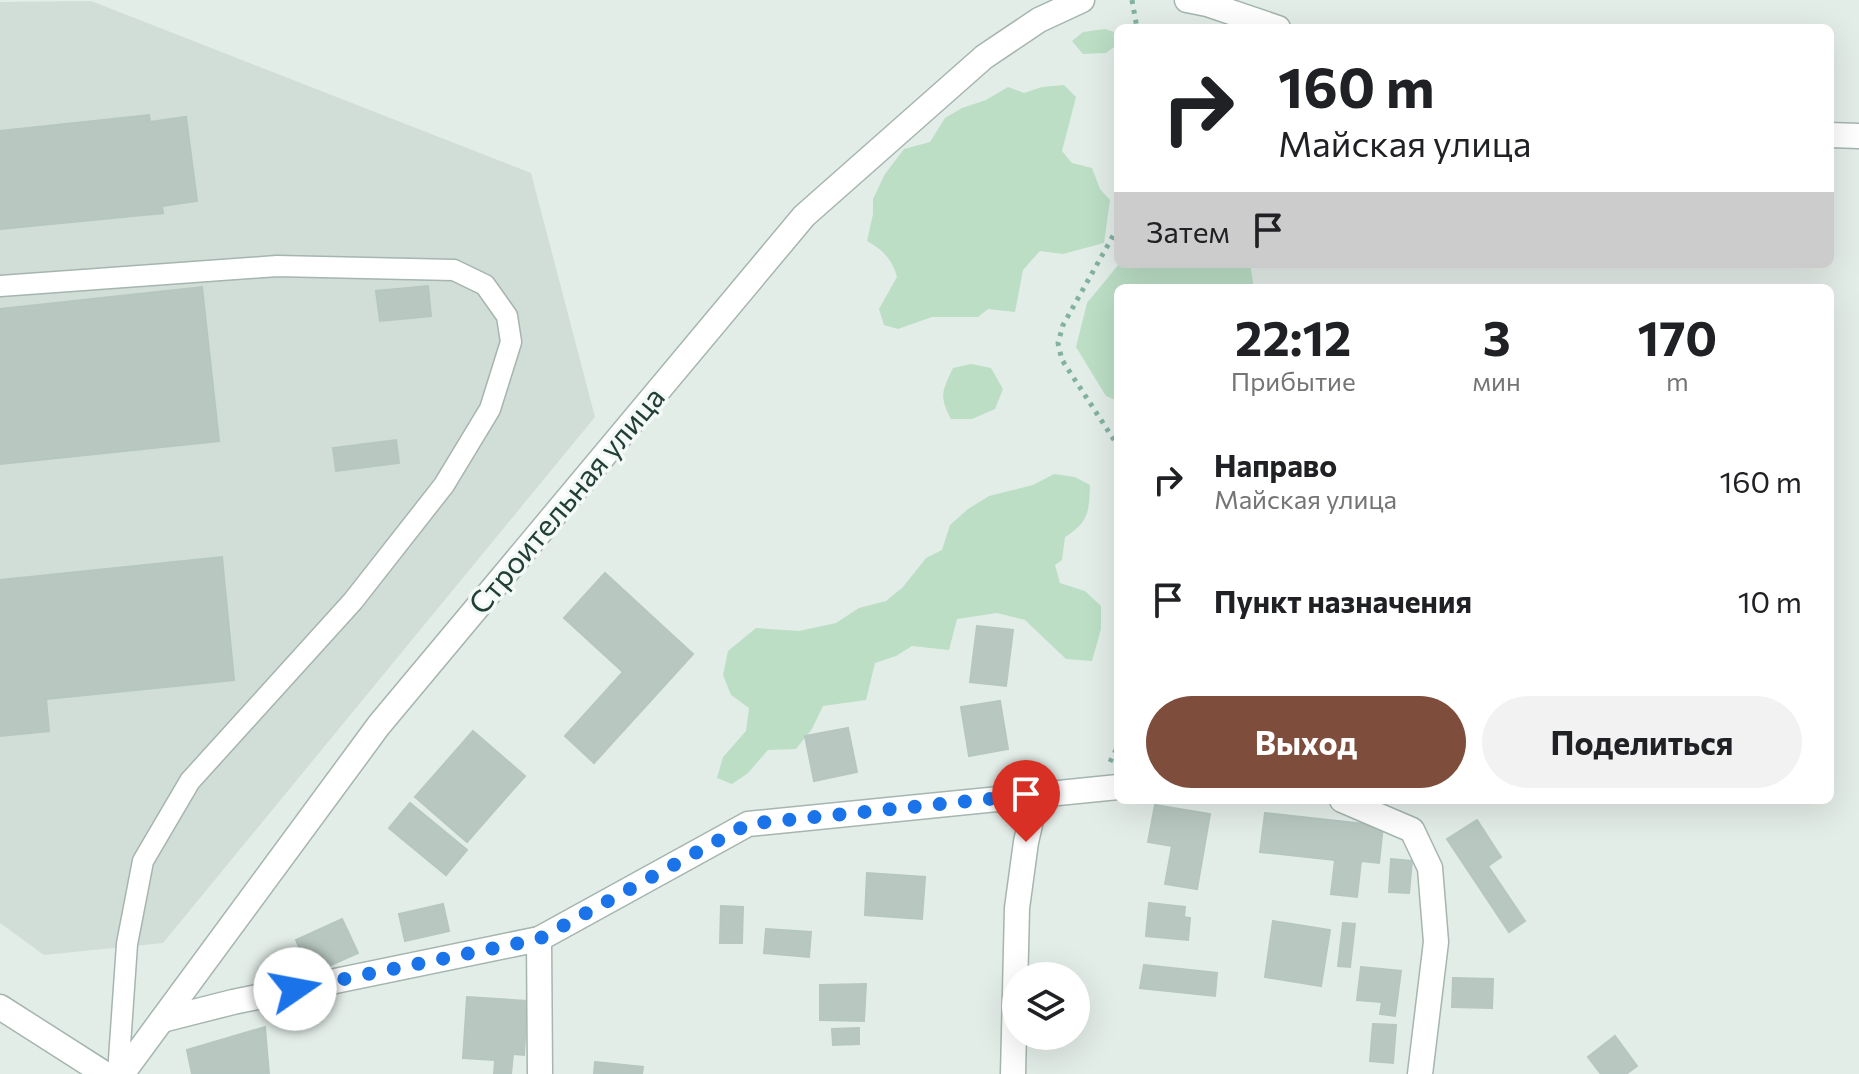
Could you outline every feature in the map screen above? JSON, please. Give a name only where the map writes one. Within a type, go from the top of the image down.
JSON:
[{"type":"street","name":"Строительная улица","points":[[120,1074],[379,725],[804,216],[984,57],[1039,20],[1082,0]]},
{"type":"street","points":[[1187,0],[1266,24]]},
{"type":"street","points":[[1834,135],[1859,136]]},
{"type":"street","points":[[162,1020],[233,1002],[539,939],[748,824],[1114,787]]},
{"type":"street","points":[[1013,1074],[1017,908],[1026,842],[1037,794]]},
{"type":"street","points":[[1351,804],[1412,830],[1430,868],[1436,942],[1420,1074]]},
{"type":"street","points":[[539,939],[540,1074]]},
{"type":"street","points":[[0,1007],[105,1074]]},
{"type":"lane","points":[[0,286],[277,266],[454,270],[485,285],[507,316],[511,342],[490,409],[444,485],[353,601],[259,709],[190,781],[143,861],[127,944],[120,1074]]},
{"type":"path","points":[[1132,0],[1136,24]]},
{"type":"path","points":[[1114,234],[1063,325],[1058,343],[1062,360],[1114,440]]},
{"type":"shaded area","points":[[91,1],[531,173],[595,417],[163,943],[44,955],[0,923],[0,2]]},
{"type":"green space","points":[[1105,29],[1114,32],[1114,47],[1106,53],[1083,54],[1072,41],[1083,32]]},
{"type":"green space","points":[[1064,85],[1076,97],[1062,151],[1072,163],[1092,168],[1100,189],[1110,200],[1104,243],[1063,254],[1040,251],[1023,270],[1015,312],[988,309],[978,317],[932,317],[898,329],[884,325],[879,309],[897,277],[886,256],[867,241],[873,199],[885,174],[904,149],[930,142],[945,118],[962,108],[986,100],[1008,87],[1024,93]]},
{"type":"green space","points":[[1116,268],[1251,268],[1253,284],[1114,284],[1114,399],[1106,396],[1076,347],[1087,303]]},
{"type":"green space","points":[[971,364],[991,368],[1003,389],[995,409],[972,419],[951,419],[943,399],[946,382],[953,368]]},
{"type":"green space","points":[[1054,474],[1075,477],[1090,485],[1086,516],[1065,537],[1062,560],[1055,565],[1060,583],[1085,591],[1101,606],[1101,629],[1092,661],[1066,659],[1025,620],[997,613],[957,619],[949,650],[912,646],[896,656],[875,663],[866,700],[823,706],[812,729],[796,749],[768,750],[748,773],[732,784],[717,778],[723,757],[746,731],[749,708],[731,695],[723,675],[728,651],[756,628],[799,631],[836,623],[859,608],[886,601],[903,587],[926,558],[942,550],[950,525],[968,509],[989,496],[1033,485]]},
{"type":"building","points":[[149,115],[150,122],[186,117],[197,201],[162,206],[163,213],[0,229],[0,131]]},
{"type":"building","points":[[428,286],[431,316],[380,321],[376,291]]},
{"type":"building","points":[[202,287],[219,441],[0,464],[0,309]]},
{"type":"building","points":[[396,440],[399,463],[336,471],[333,448]]},
{"type":"building","points":[[222,557],[234,680],[46,699],[49,731],[0,736],[0,580]]},
{"type":"building","points":[[605,573],[693,654],[594,763],[565,736],[623,672],[564,618]]},
{"type":"building","points":[[977,626],[1013,630],[1006,686],[970,682]]},
{"type":"building","points":[[1000,701],[1008,749],[969,756],[961,707]]},
{"type":"building","points":[[848,728],[857,772],[814,781],[805,736]]},
{"type":"building","points":[[473,731],[525,776],[467,842],[415,797]]},
{"type":"building","points":[[410,803],[467,850],[446,875],[389,828]]},
{"type":"building","points":[[1155,805],[1210,814],[1197,889],[1165,884],[1172,846],[1148,842]]},
{"type":"building","points":[[1265,813],[1383,826],[1379,863],[1361,861],[1357,897],[1331,894],[1335,860],[1260,852]]},
{"type":"building","points":[[1477,820],[1501,857],[1488,866],[1525,921],[1509,932],[1447,839]]},
{"type":"building","points":[[1391,859],[1412,861],[1409,893],[1389,892]]},
{"type":"building","points":[[867,873],[925,877],[922,919],[865,915]]},
{"type":"building","points":[[1149,903],[1185,907],[1184,917],[1190,918],[1188,940],[1146,936]]},
{"type":"building","points":[[443,904],[449,931],[405,941],[399,914]]},
{"type":"building","points":[[721,906],[743,907],[742,943],[720,943]]},
{"type":"building","points":[[342,919],[358,953],[311,974],[296,940]]},
{"type":"building","points":[[1273,921],[1330,930],[1321,986],[1265,977]]},
{"type":"building","points":[[1343,923],[1355,924],[1350,967],[1338,966]]},
{"type":"building","points":[[766,929],[811,932],[809,957],[764,953]]},
{"type":"building","points":[[1144,965],[1217,973],[1215,996],[1140,988]]},
{"type":"building","points":[[1361,967],[1401,971],[1395,1016],[1380,1014],[1382,1002],[1357,1000]]},
{"type":"building","points":[[1453,978],[1493,979],[1492,1008],[1452,1007]]},
{"type":"building","points":[[866,984],[864,1021],[820,1020],[820,985]]},
{"type":"building","points":[[467,997],[527,1001],[524,1055],[513,1054],[511,1074],[494,1074],[495,1060],[463,1058]]},
{"type":"building","points":[[1373,1024],[1396,1025],[1393,1063],[1370,1061]]},
{"type":"building","points":[[265,1027],[269,1074],[192,1074],[187,1050]]},
{"type":"building","points":[[859,1028],[859,1044],[833,1045],[832,1029]]},
{"type":"building","points":[[1615,1036],[1637,1066],[1626,1074],[1601,1074],[1588,1057]]},
{"type":"building","points":[[595,1062],[643,1067],[642,1074],[594,1074]]},
{"type":"route","points":[[295,989],[539,939],[748,824],[1037,794],[1026,842]]}]
